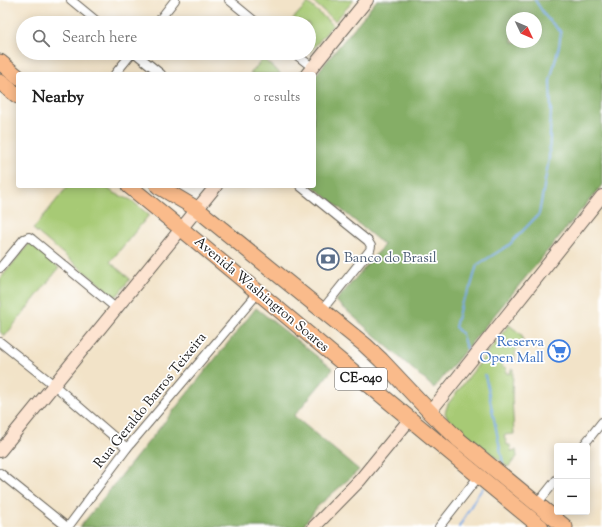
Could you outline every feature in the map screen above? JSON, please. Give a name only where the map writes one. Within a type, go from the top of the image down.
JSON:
[{"type":"highway","points":[[0,62],[16,75]]},
{"type":"highway","points":[[0,82],[16,94]]},
{"type":"highway","name":"Avenida Washington Soares","points":[[131,188],[541,527]]},
{"type":"highway","name":"Avenida Washington Soares","points":[[161,188],[197,209],[365,345],[459,440],[565,527]]},
{"type":"street","points":[[71,0],[90,16]]},
{"type":"street","points":[[162,16],[175,0]]},
{"type":"street","points":[[229,0],[248,16]]},
{"type":"street","points":[[300,60],[309,71],[367,0]]},
{"type":"street","points":[[117,72],[128,60]]},
{"type":"street","points":[[143,60],[158,72]]},
{"type":"street","points":[[0,451],[214,188]]},
{"type":"street","points":[[302,188],[368,241],[371,246],[370,250],[322,310]]},
{"type":"street","points":[[430,412],[602,196]]},
{"type":"street","points":[[0,268],[24,239],[29,237],[117,309]]},
{"type":"street","name":"Rua Geraldo Barros Teixeira","points":[[67,527],[127,448],[258,292]]},
{"type":"street","points":[[0,342],[54,385],[127,448]]},
{"type":"street","points":[[314,527],[360,480],[410,419]]},
{"type":"street","points":[[586,443],[601,425]]},
{"type":"street","points":[[0,473],[67,527]]},
{"type":"street","points":[[440,527],[479,476]]},
{"type":"street","points":[[537,504],[554,483]]},
{"type":"green space","points":[[311,0],[354,0],[335,21]]},
{"type":"green space","points":[[377,0],[602,0],[602,185],[434,388],[336,301],[384,245],[315,188],[316,75]]},
{"type":"green space","points":[[308,3],[333,25],[316,45],[316,16],[296,16]]},
{"type":"green space","points":[[262,60],[264,60],[279,72],[252,72]]},
{"type":"green space","points":[[66,188],[107,188],[114,193],[131,200],[149,215],[110,262],[130,279],[117,296],[113,295],[33,229]]},
{"type":"green space","points":[[30,243],[59,268],[5,336],[0,332],[0,279]]},
{"type":"green space","points":[[256,308],[333,369],[294,416],[359,470],[317,507],[302,527],[80,527]]},
{"type":"green space","points":[[509,325],[522,335],[523,341],[517,342],[514,362],[503,360],[502,367],[506,368],[506,373],[510,374],[511,369],[513,369],[512,398],[514,434],[504,435],[507,445],[510,445],[511,451],[516,450],[517,457],[508,467],[448,419],[445,413],[448,404]]},
{"type":"waterway","points":[[469,351],[465,345],[462,334],[455,327],[461,304],[471,286],[477,265],[509,245],[539,214],[549,159],[551,110],[550,81],[561,32],[546,17],[535,0]]},
{"type":"waterway","points":[[485,375],[503,463]]},
{"type":"waterway","points":[[459,527],[483,488]]},
{"type":"place","name":"Banco do Brasil","points":[[328,259]]},
{"type":"place","name":"Reserva Open Mall","points":[[559,351]]}]
